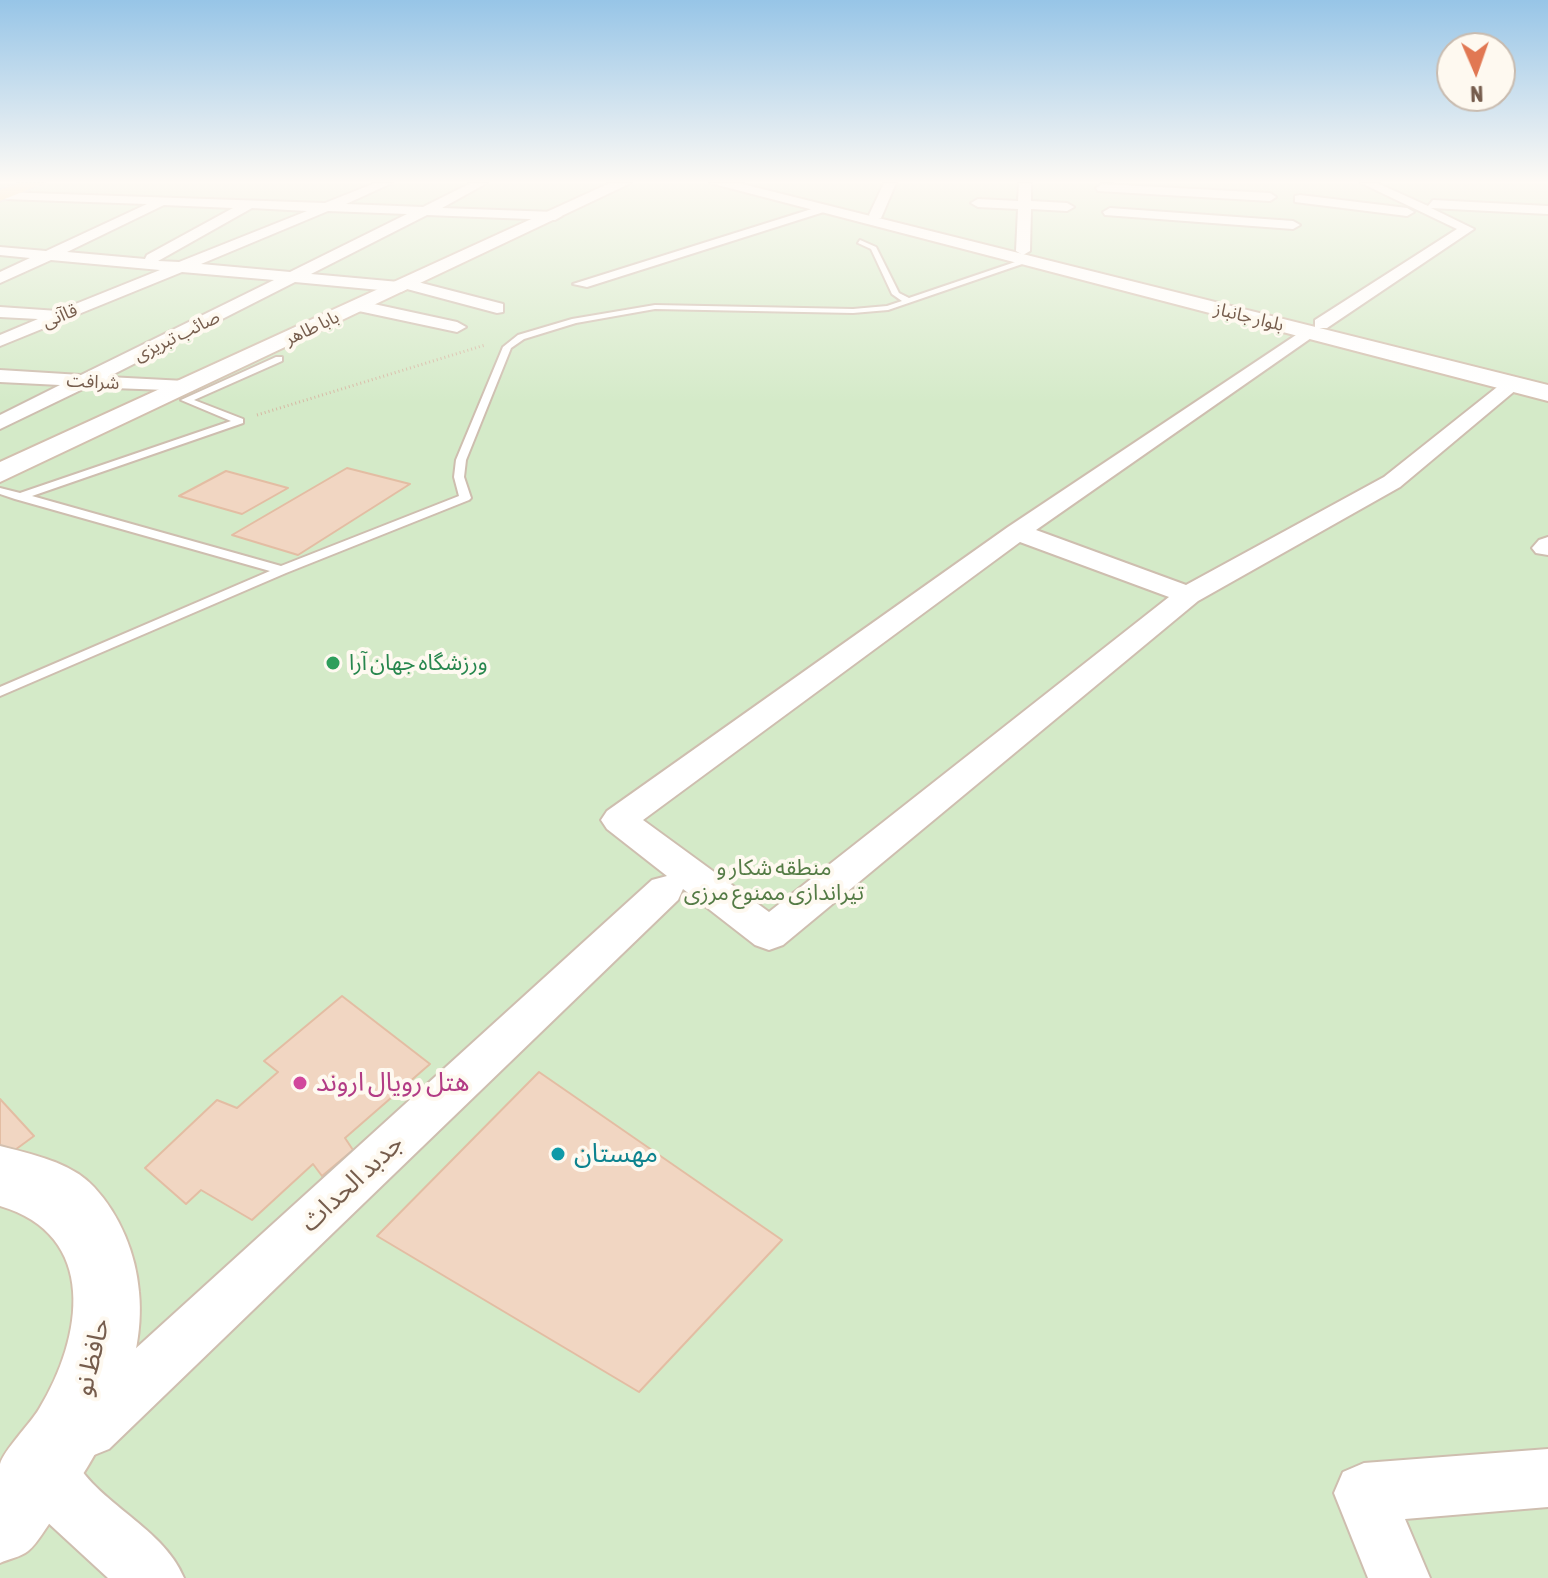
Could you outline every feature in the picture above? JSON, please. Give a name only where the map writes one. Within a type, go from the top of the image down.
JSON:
[{"type":"main road","name":"بابا طاهر","points":[[0,473],[467,257]]},
{"type":"main road","name":"بلوار جانباز","points":[[1028,257],[1315,328],[1548,381]]},
{"type":"main road","name":"بلوار جانباز","points":[[1315,328],[1548,393]]},
{"type":"main road","name":"حافظ نو","points":[[0,1176],[33,1181],[77,1209],[103,1256],[106,1326],[83,1401],[20,1499]]},
{"type":"street","points":[[0,278],[46,257]]},
{"type":"street","points":[[66,257],[404,286],[497,308]]},
{"type":"street","points":[[141,264],[154,257]]},
{"type":"street","name":"قاآنی","points":[[0,341],[204,257]]},
{"type":"street","name":"صائب تبریزی","points":[[0,423],[335,257]]},
{"type":"street","points":[[581,284],[670,257]]},
{"type":"street","points":[[1425,257],[1017,532],[619,820],[769,934],[1188,595],[1392,482],[1513,384]]},
{"type":"street","points":[[360,306],[457,327]]},
{"type":"street","points":[[0,312],[62,315]]},
{"type":"street","name":"شرافت","points":[[0,376],[185,387]]},
{"type":"street","points":[[1017,532],[1188,595]]},
{"type":"street","name":"جدبد الحداث","points":[[20,1499],[665,890]]},
{"type":"street","points":[[1399,1578],[1364,1493],[1548,1478]]},
{"type":"street","points":[[20,1499],[153,1578]]},
{"type":"lane","points":[[878,257],[896,294],[910,302]]},
{"type":"lane","points":[[0,692],[282,570],[465,498],[459,477],[461,460],[507,347],[521,337],[608,313],[655,307],[853,311],[910,302],[1023,257]]},
{"type":"lane","points":[[240,421],[186,400],[279,359]]},
{"type":"lane","points":[[19,497],[240,421]]},
{"type":"lane","points":[[0,491],[282,570]]},
{"type":"path","points":[[240,421],[338,388],[521,337]]},
{"type":"green space","name":"منطقه شکار و تیراندازی ممنوع مرزی","points":[[0,257],[1548,257],[1548,1578],[0,1578]]},
{"type":"building","points":[[347,468],[410,484],[298,555],[232,535]]},
{"type":"building","points":[[226,471],[288,488],[242,514],[179,496]]},
{"type":"building","points":[[342,996],[430,1064],[345,1138],[353,1150],[322,1176],[313,1164],[252,1220],[201,1190],[186,1204],[145,1168],[217,1100],[237,1108],[278,1072],[264,1061]]},
{"type":"building","name":"مهستان","points":[[539,1072],[782,1240],[639,1392],[377,1236]]},
{"type":"building","points":[[0,1099],[34,1136],[0,1161]]},
{"type":"place","name":"ورزشگاه جهان آرا","points":[[333,663]]},
{"type":"place","name":"هتل رویال اروند","points":[[300,1083]]},
{"type":"place","name":"مهستان","points":[[558,1154]]}]
